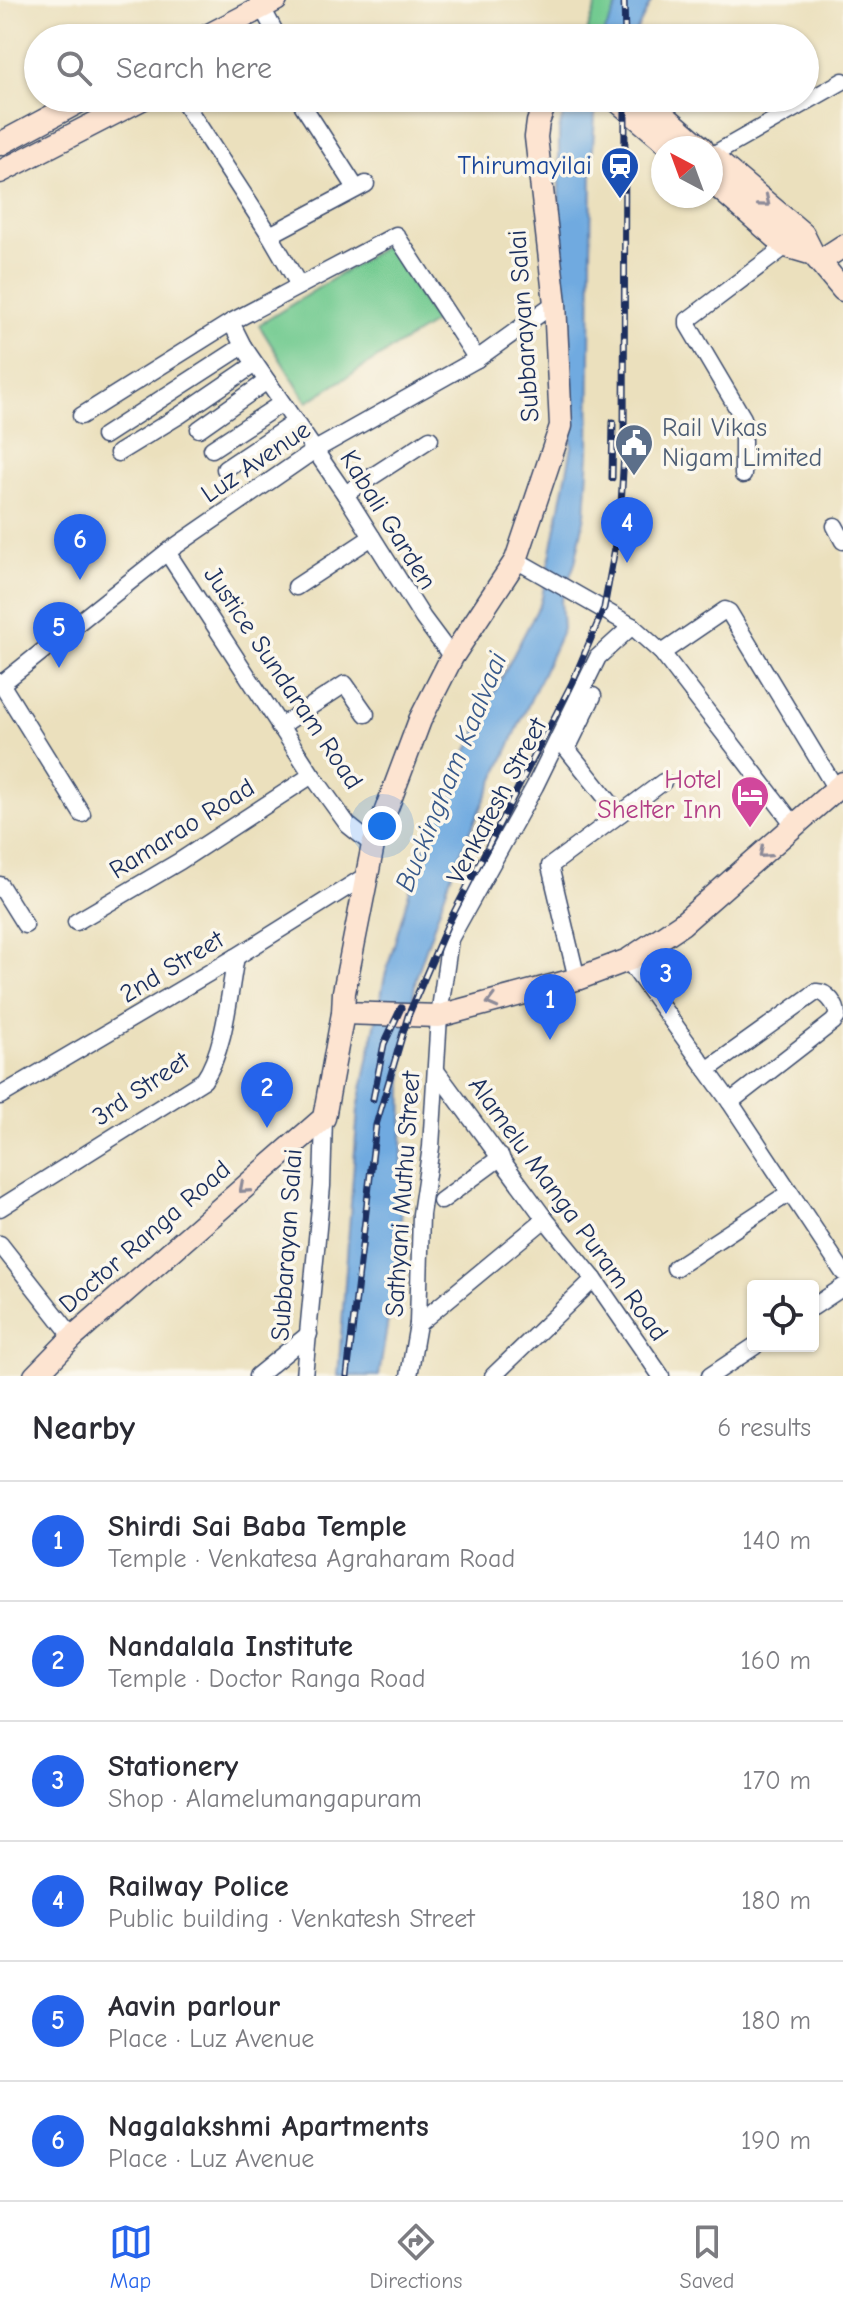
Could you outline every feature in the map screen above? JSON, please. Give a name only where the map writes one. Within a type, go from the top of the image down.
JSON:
[{"type":"street","points":[[227,24],[265,2],[272,24]]},
{"type":"street","points":[[819,95],[843,81]]},
{"type":"street","points":[[0,144],[59,112]]},
{"type":"street","points":[[0,172],[117,112]]},
{"type":"street","points":[[190,112],[299,285]]},
{"type":"street","points":[[270,235],[361,186],[308,112]]},
{"type":"street","name":"Subbarayan Salai","points":[[373,845],[420,720],[452,657],[522,564],[561,426],[555,303],[536,137],[542,112]]},
{"type":"street","points":[[639,112],[662,136]]},
{"type":"street","points":[[644,112],[683,136]]},
{"type":"street","points":[[723,149],[788,112]]},
{"type":"street","points":[[48,118],[61,141]]},
{"type":"street","points":[[723,166],[803,234],[816,257],[843,290]]},
{"type":"street","points":[[723,191],[786,246],[816,257],[843,246]]},
{"type":"street","points":[[81,416],[231,322],[396,235],[477,359]]},
{"type":"street","points":[[743,475],[743,418],[688,325],[688,320],[786,246]]},
{"type":"street","name":"Luz Avenue","points":[[1,684],[167,552],[315,450],[477,359],[555,303]]},
{"type":"street","name":"Kabali Garden","points":[[231,322],[243,346],[452,657]]},
{"type":"street","points":[[104,436],[243,346]]},
{"type":"street","points":[[118,453],[255,364]]},
{"type":"street","points":[[199,429],[267,381]]},
{"type":"street","points":[[212,449],[282,403]]},
{"type":"street","points":[[225,469],[295,422]]},
{"type":"street","points":[[345,494],[430,439]]},
{"type":"street","points":[[296,587],[372,537]]},
{"type":"street","name":"Justice Sundaram Road","points":[[167,552],[312,775],[348,825],[373,845]]},
{"type":"street","points":[[522,564],[628,623],[662,653],[795,826]]},
{"type":"street","points":[[343,1013],[429,1016],[577,979],[628,960],[682,924],[839,786],[729,612],[725,610],[662,653]]},
{"type":"street","name":"Venkatesh Street","points":[[429,1016],[450,939],[535,786],[598,657],[628,623]]},
{"type":"street","points":[[1,684],[82,814]]},
{"type":"street","points":[[279,727],[345,684],[366,714]]},
{"type":"street","points":[[593,696],[567,749],[619,814]]},
{"type":"street","name":"Ramarao Road","points":[[76,922],[180,861],[312,775]]},
{"type":"street","points":[[577,979],[550,866],[663,782]]},
{"type":"street","points":[[324,1118],[344,992],[373,845]]},
{"type":"street","name":"2nd Street","points":[[0,1096],[236,957],[367,875]]},
{"type":"street","points":[[0,885],[25,925]]},
{"type":"street","name":"3rd Street","points":[[0,1208],[204,1080],[211,1070],[221,1036],[236,957]]},
{"type":"street","points":[[628,960],[730,1102],[843,1272]]},
{"type":"street","points":[[707,1070],[816,992],[826,995],[836,1008],[837,1017],[833,1022],[730,1102]]},
{"type":"street","name":"Sathyani Muthu Street","points":[[409,1376],[418,1324],[421,1214],[431,1147],[437,1072],[429,1016]]},
{"type":"street","name":"Alamelu Manga Puram Road","points":[[437,1072],[545,1219],[594,1279],[661,1376]]},
{"type":"street","name":"Subbarayan Salai","points":[[304,1376],[322,1186],[324,1118]]},
{"type":"street","name":"Doctor Ranga Road","points":[[35,1376],[73,1337],[324,1118]]},
{"type":"street","points":[[441,1201],[501,1157]]},
{"type":"street","points":[[675,1268],[789,1193]]},
{"type":"street","points":[[418,1324],[545,1219]]},
{"type":"street","points":[[0,1244],[73,1337]]},
{"type":"street","points":[[493,1376],[594,1279]]},
{"type":"street","points":[[819,1303],[843,1287]]},
{"type":"street","points":[[257,1376],[309,1334]]},
{"type":"street","points":[[710,1376],[747,1351]]},
{"type":"green space","points":[[598,0],[620,0],[609,24],[590,24]]},
{"type":"green space","points":[[387,245],[435,322],[307,402],[259,325]]},
{"type":"water","points":[[620,0],[652,0],[640,24],[609,24]]},
{"type":"water","points":[[564,112],[596,112],[592,160],[589,453],[585,515],[575,563],[561,601],[563,629],[454,867],[416,978],[403,1063],[401,1239],[379,1376],[338,1376],[358,1109],[385,976],[418,862],[492,696],[541,602],[572,447],[559,237],[559,130]]},
{"type":"railway","points":[[624,0],[625,24]]},
{"type":"railway","points":[[347,1376],[376,1125],[408,1016],[447,926],[572,683],[604,608],[620,521],[624,454],[625,112]]},
{"type":"railway","points":[[612,478],[613,422]]},
{"type":"railway","points":[[373,1099],[384,1044],[401,1008]]},
{"type":"place","name":"Thirumayilai","points":[[620,200]]},
{"type":"place","name":"Rail Vikas Nigam Limited","points":[[634,477]]},
{"type":"place","name":"Railway Police","points":[[627,563]]},
{"type":"place","name":"Nagalakshmi Apartments","points":[[80,580]]},
{"type":"place","name":"Aavin parlour","points":[[59,668]]},
{"type":"place","name":"Hotel Shelter Inn","points":[[750,829]]},
{"type":"place","name":"Stationery","points":[[666,1014]]},
{"type":"place","name":"Shirdi Sai Baba Temple","points":[[550,1040]]},
{"type":"place","name":"Nandalala Institute","points":[[267,1128]]},
{"type":"water label","name":"Buckingham Kaalvaai","points":[[451,772]]}]
